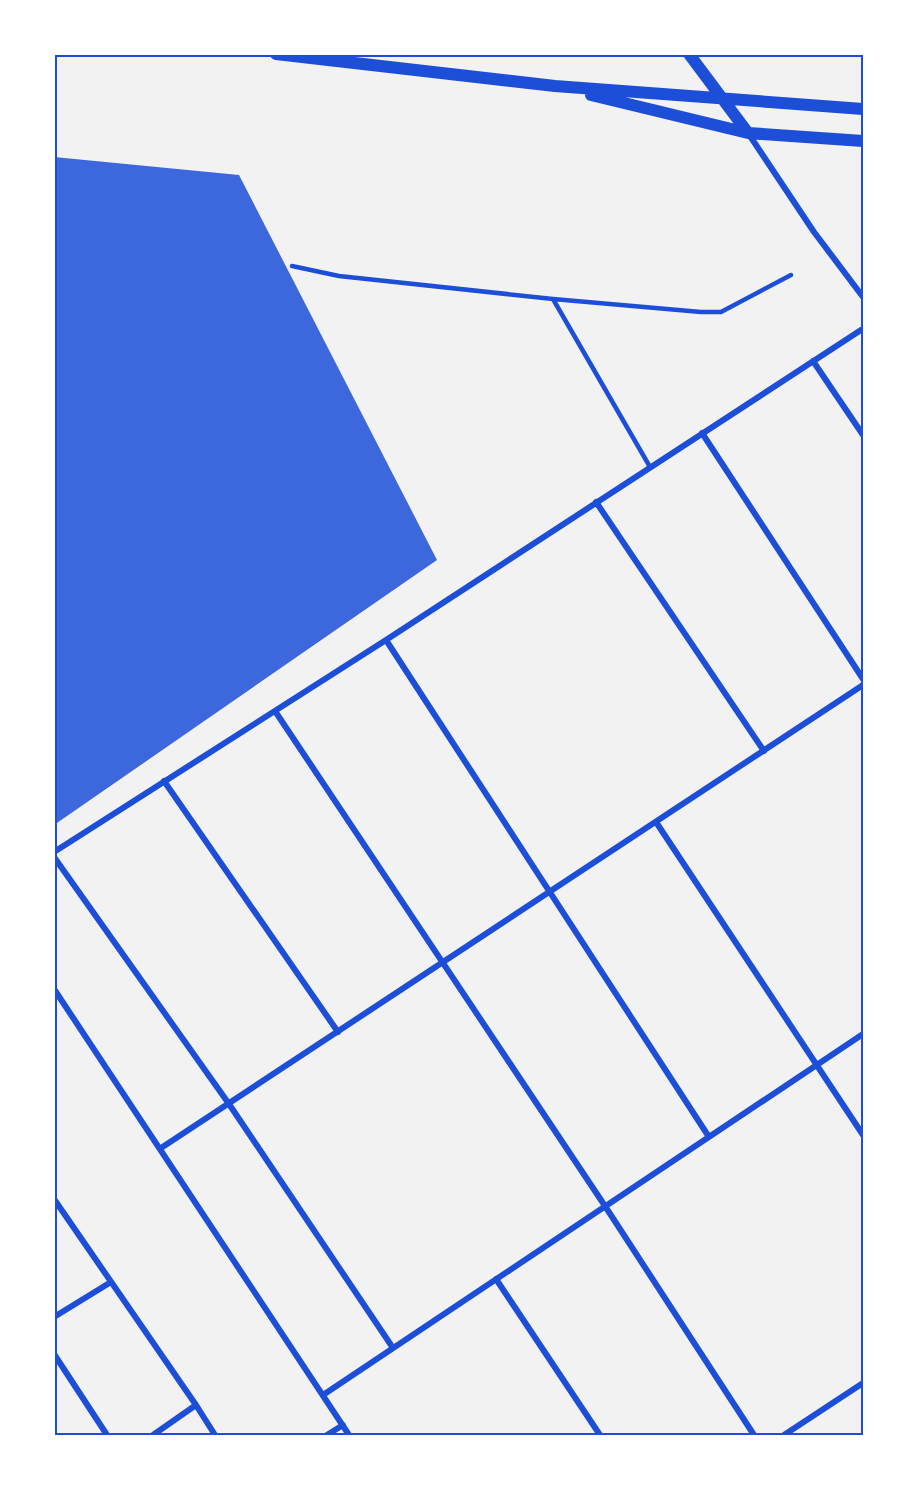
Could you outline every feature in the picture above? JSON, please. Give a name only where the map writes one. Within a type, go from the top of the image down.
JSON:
[{"type":"main road","points":[[276,54],[555,86],[863,109]]},
{"type":"main road","points":[[689,54],[748,133]]},
{"type":"main road","points":[[555,86],[748,133],[863,141]]},
{"type":"street","points":[[748,133],[814,232],[863,297]]},
{"type":"street","points":[[393,1348],[228,1104],[54,854],[164,781],[387,640],[861,330]]},
{"type":"street","points":[[813,361],[863,435]]},
{"type":"street","points":[[702,433],[863,679]]},
{"type":"street","points":[[596,502],[764,751]]},
{"type":"street","points":[[387,640],[709,1137]]},
{"type":"street","points":[[161,1148],[863,685]]},
{"type":"street","points":[[275,711],[444,962],[754,1435]]},
{"type":"street","points":[[164,781],[338,1032]]},
{"type":"street","points":[[656,822],[863,1135]]},
{"type":"street","points":[[54,989],[349,1435]]},
{"type":"street","points":[[323,1395],[863,1034]]},
{"type":"street","points":[[54,1199],[215,1435]]},
{"type":"street","points":[[496,1279],[600,1435]]},
{"type":"street","points":[[54,1317],[111,1282]]},
{"type":"street","points":[[54,1354],[107,1435]]},
{"type":"street","points":[[784,1435],[863,1383]]},
{"type":"street","points":[[153,1435],[196,1405]]},
{"type":"street","points":[[327,1435],[343,1425]]},
{"type":"lane","points":[[292,266],[339,276],[701,312],[721,312],[791,275]]},
{"type":"lane","points":[[553,299],[650,467]]},
{"type":"building","points":[[54,157],[239,175],[437,560],[54,825]]}]
